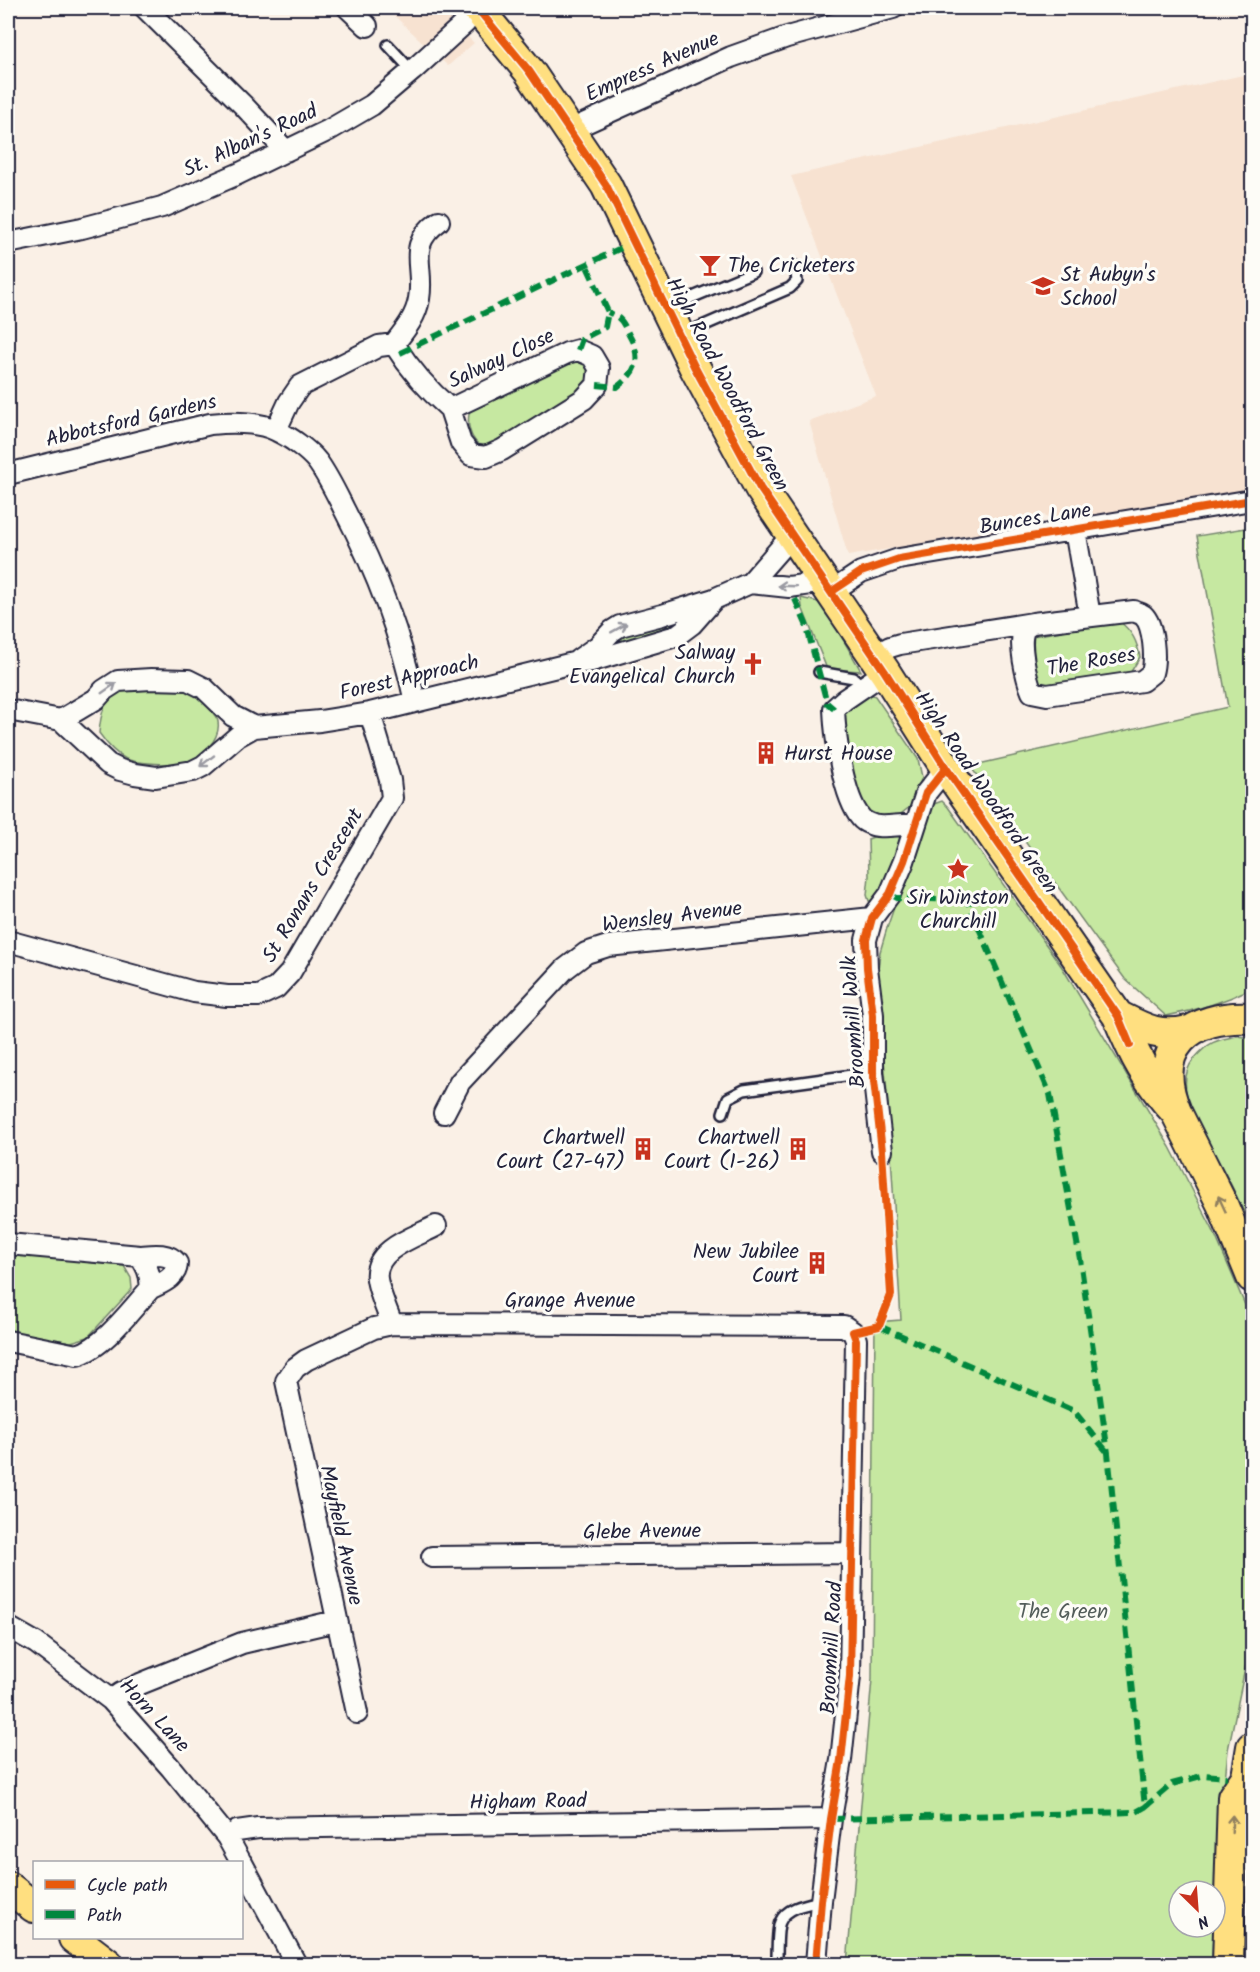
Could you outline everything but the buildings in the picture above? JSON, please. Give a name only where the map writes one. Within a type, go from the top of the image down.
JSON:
[{"type":"main road","name":"High Road Woodford Green","points":[[476,8],[529,72],[606,185],[723,422],[760,488],[828,587],[874,671],[946,768],[1118,1016],[1130,1045],[1152,1085],[1176,1112]]},
{"type":"main road","name":"High Road Woodford Green","points":[[1118,1016],[1146,1030],[1164,1034],[1188,1031],[1220,1020],[1247,1015]]},
{"type":"main road","points":[[1188,1031],[1178,1041],[1168,1065],[1171,1099],[1222,1204],[1252,1277]]},
{"type":"main road","points":[[1228,1965],[1241,1914],[1242,1877],[1233,1797],[1250,1782],[1252,1747]]},
{"type":"main road","points":[[8,1887],[33,1906]]},
{"type":"main road","points":[[75,1939],[108,1965]]},
{"type":"street","points":[[145,8],[250,112],[286,152]]},
{"type":"street","points":[[348,8],[367,26]]},
{"type":"street","name":"St. Alban's Road","points":[[8,243],[82,228],[162,207],[286,152],[372,105],[465,22],[476,8]]},
{"type":"street","name":"Empress Avenue","points":[[570,130],[730,57],[787,37],[893,8]]},
{"type":"street","points":[[276,430],[289,402],[300,386],[380,346],[394,344],[410,322],[419,298],[420,244],[424,234],[439,221]]},
{"type":"street","name":"Salway Close","points":[[394,344],[410,368],[450,409],[461,443],[471,455],[486,457],[502,450],[584,399],[597,385],[599,368],[592,356],[578,350],[567,352],[450,409]]},
{"type":"street","name":"Abbotsford Gardens","points":[[8,474],[210,424],[230,422],[276,430],[316,460],[363,544],[390,611],[415,702]]},
{"type":"street","name":"Bunces Lane","points":[[828,587],[887,562],[1252,500]]},
{"type":"street","name":"The Roses","points":[[1075,530],[1090,616]]},
{"type":"street","name":"Forest Approach","points":[[573,663],[598,646],[620,626],[714,599],[750,583],[792,535]]},
{"type":"street","name":"Forest Approach","points":[[750,583],[828,587]]},
{"type":"street","name":"Forest Approach","points":[[61,720],[108,764],[120,770],[156,777],[192,771],[202,766],[238,736],[255,727],[320,721],[370,713],[573,663],[592,661],[676,636],[692,624],[714,599]]},
{"type":"street","name":"The Roses","points":[[915,825],[876,826],[863,821],[855,809],[844,777],[835,721],[834,709],[874,671],[890,647],[1033,623],[1134,611],[1143,616],[1150,625],[1155,661],[1152,673],[1142,681],[1047,695],[1032,692],[1027,680],[1022,642],[1024,630],[1033,623]]},
{"type":"street","points":[[8,710],[61,720],[96,699],[104,690],[118,681],[151,678],[188,680],[204,688],[233,716],[255,727]]},
{"type":"street","name":"St Ronans Crescent","points":[[8,941],[194,992],[227,996],[259,996],[276,988],[290,973],[392,798],[390,780],[370,713]]},
{"type":"street","name":"Broomhill Walk","points":[[882,1151],[873,1072],[873,1015],[866,940],[872,918],[890,894],[904,861],[926,793],[946,768]]},
{"type":"street","name":"Wensley Avenue","points":[[444,1113],[460,1083],[566,969],[586,953],[608,946],[872,918]]},
{"type":"street","points":[[392,1324],[376,1278],[379,1263],[388,1251],[436,1226]]},
{"type":"street","points":[[8,1244],[140,1256],[167,1256],[173,1258],[177,1263],[171,1277],[150,1289],[88,1352],[77,1355],[8,1341]]},
{"type":"street","points":[[140,1256],[151,1281],[150,1289]]},
{"type":"street","name":"Grange Avenue","points":[[295,1368],[306,1359],[374,1328],[392,1324],[844,1326],[853,1332]]},
{"type":"street","name":"Broomhill Road","points":[[816,1965],[821,1901],[841,1760],[850,1676],[856,1340],[853,1332]]},
{"type":"street","name":"Mayfield Avenue","points":[[295,1368],[286,1381],[357,1713]]},
{"type":"street","name":"Glebe Avenue","points":[[432,1557],[852,1553]]},
{"type":"street","points":[[111,1700],[140,1684],[242,1643],[336,1621]]},
{"type":"street","name":"Horn Lane","points":[[8,1627],[36,1643],[111,1700],[171,1767],[227,1837],[240,1861]]},
{"type":"street","name":"Higham Road","points":[[227,1837],[237,1831],[258,1828],[831,1819]]},
{"type":"street","name":"Horn Lane","points":[[243,1867],[296,1965]]},
{"type":"lane","points":[[388,45],[412,71]]},
{"type":"lane","points":[[679,336],[790,288],[797,281],[795,266]]},
{"type":"lane","points":[[666,308],[753,272]]},
{"type":"lane","points":[[819,672],[854,678],[874,671]]},
{"type":"lane","points":[[723,1113],[728,1098],[744,1090],[873,1072]]},
{"type":"lane","points":[[777,1965],[779,1922],[788,1912],[804,1904],[821,1901]]},
{"type":"shaded area","points":[[386,8],[440,8],[474,43],[448,66]]},
{"type":"shaded area","name":"St Aubyn's School","points":[[1252,73],[1252,490],[1053,523],[1044,515],[1023,520],[1018,527],[848,556],[809,421],[876,396],[791,176]]},
{"type":"green space","points":[[577,358],[594,366],[591,388],[486,449],[475,441],[469,424],[472,404]]},
{"type":"green space","points":[[1252,527],[1252,988],[1210,1005],[1166,1016],[1125,979],[970,766],[1228,707],[1197,536]]},
{"type":"green space","points":[[801,598],[822,603],[861,671],[827,669],[802,607]]},
{"type":"green space","points":[[675,619],[681,621],[682,626],[621,643],[618,638],[623,632]]},
{"type":"green space","points":[[1119,621],[1133,637],[1140,657],[1129,675],[1038,688],[1024,647],[1033,636]]},
{"type":"green space","points":[[169,686],[189,690],[198,695],[218,720],[216,735],[209,747],[198,757],[180,763],[138,762],[118,754],[99,733],[101,716],[112,696],[120,690],[129,688]]},
{"type":"green space","points":[[866,692],[875,696],[918,759],[922,777],[912,805],[897,817],[872,817],[860,807],[844,714],[856,699]]},
{"type":"green space","name":"The Green","points":[[942,801],[948,807],[1062,967],[1170,1147],[1213,1230],[1248,1312],[1252,1339],[1252,1635],[1228,1750],[1215,1879],[1167,1879],[1167,1939],[1213,1939],[1212,1964],[847,1964],[872,1679],[875,1322],[901,1320],[888,1105],[877,980],[880,952],[887,928],[927,812],[934,804]]},
{"type":"green space","points":[[899,830],[906,838],[876,901],[869,901],[867,895],[868,839]]},
{"type":"green space","points":[[1237,1036],[1252,1038],[1252,1230],[1229,1180],[1192,1112],[1185,1084],[1187,1071],[1194,1059],[1208,1045]]},
{"type":"green space","points":[[8,1253],[124,1266],[131,1278],[132,1289],[88,1337],[71,1342],[8,1331]]},
{"type":"marked path","points":[[400,353],[621,248]]},
{"type":"marked path","points":[[578,350],[582,339],[605,327],[608,312],[586,264]]},
{"type":"marked path","points":[[597,385],[617,387],[630,375],[636,364],[636,351],[623,323],[608,312]]},
{"type":"marked path","points":[[795,599],[806,624],[827,703],[834,709]]},
{"type":"marked path","points":[[890,894],[897,898],[967,900],[1050,1094],[1080,1259],[1108,1453],[1145,1807],[1172,1784],[1205,1775],[1227,1777]]},
{"type":"marked path","points":[[879,1326],[1074,1411],[1108,1453]]},
{"type":"marked path","points":[[831,1819],[1136,1812],[1145,1807]]},
{"type":"cycle path","points":[[477,8],[529,71],[606,185],[694,366],[760,488],[885,672],[946,768],[1118,1016],[1130,1045]]},
{"type":"cycle path","points":[[831,592],[861,572],[899,559],[1252,500]]},
{"type":"cycle path","points":[[816,1964],[821,1901],[841,1760],[850,1676],[856,1340],[853,1332],[879,1326],[891,1295],[882,1151],[873,1072],[873,1015],[866,940],[872,918],[890,894],[904,861],[926,793],[946,768]]},
{"type":"place","name":"The Cricketers","points":[[710,265]]},
{"type":"place","name":"St Aubyn's School","points":[[1043,286]]},
{"type":"place","name":"Salway Evangelical Church","points":[[753,664]]},
{"type":"place","name":"Hurst House","points":[[766,753]]},
{"type":"place","name":"Sir Winston Churchill","points":[[958,869]]},
{"type":"place","name":"Chartwell Court (27-47)","points":[[643,1149]]},
{"type":"place","name":"Chartwell Court (1-26)","points":[[798,1149]]},
{"type":"place","name":"New Jubilee Court","points":[[817,1263]]}]
